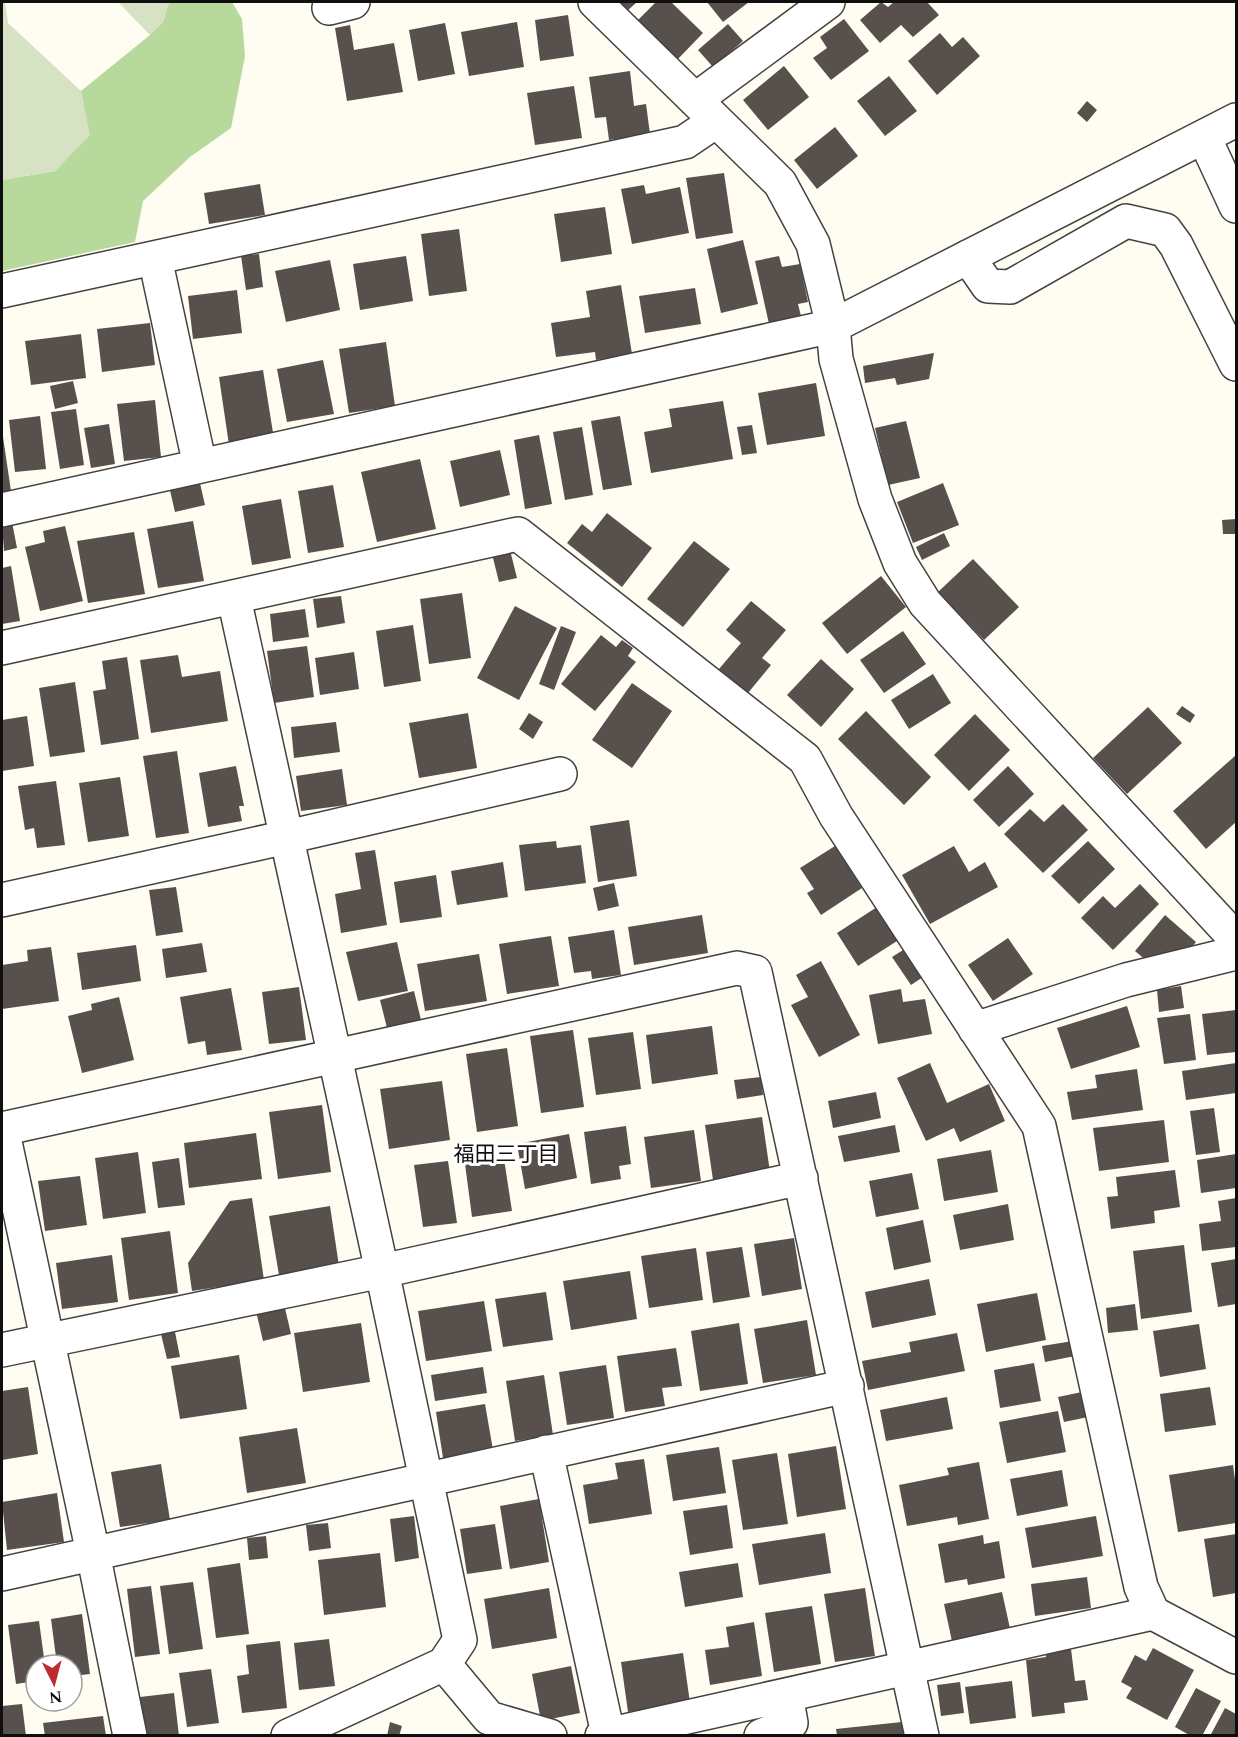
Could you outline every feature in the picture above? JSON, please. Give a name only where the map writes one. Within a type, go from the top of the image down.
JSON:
[{"type":"street","points":[[595,2],[780,183],[813,244],[833,326],[836,359],[875,499],[900,563],[925,603],[1232,935],[1236,944]]},
{"type":"street","points":[[2,291],[685,142],[705,111],[828,2]]},
{"type":"street","points":[[2,510],[833,326],[1236,120]]},
{"type":"street","points":[[1204,137],[1236,206]]},
{"type":"street","points":[[968,257],[988,286],[1010,287],[1126,220],[1165,231],[1176,245],[1236,364]]},
{"type":"street","points":[[155,258],[200,466]]},
{"type":"street","points":[[2,648],[518,534],[805,759],[836,816],[1039,1126],[1141,1587],[1153,1612],[1236,1657]]},
{"type":"street","points":[[234,598],[382,1271],[460,1640],[444,1664],[288,1736]]},
{"type":"street","points":[[2,900],[561,774]]},
{"type":"street","points":[[975,1029],[1126,980],[1236,953]]},
{"type":"street","points":[[130,1736],[2,1129],[737,968],[755,972],[922,1736]]},
{"type":"street","points":[[2,1350],[382,1271],[801,1178]]},
{"type":"street","points":[[2,1574],[847,1386]]},
{"type":"street","points":[[546,1452],[605,1735],[1153,1612]]},
{"type":"street","points":[[444,1664],[489,1718],[550,1736]]},
{"type":"street","points":[[760,1736],[790,1723],[786,1695]]},
{"type":"green space","points":[[2,2],[5,2],[8,23],[81,91],[90,135],[55,171],[2,180]]},
{"type":"green space","points":[[118,2],[169,2],[163,22],[150,35]]},
{"type":"green space","points":[[169,2],[232,2],[242,19],[245,56],[231,128],[190,157],[143,201],[135,242],[2,271],[2,180],[55,171],[89,135],[81,91],[163,22]]},
{"type":"building","points":[[616,2],[637,2],[626,12]]},
{"type":"building","points":[[656,2],[671,2],[703,33],[677,60],[638,20]]},
{"type":"building","points":[[707,2],[749,2],[723,22]]},
{"type":"building","points":[[881,2],[888,7],[894,2],[927,2],[939,15],[913,37],[901,25],[880,43],[860,20]]},
{"type":"building","points":[[568,15],[574,56],[540,61],[535,20]]},
{"type":"building","points":[[844,19],[869,51],[831,80],[813,58],[827,48],[820,37]]},
{"type":"building","points":[[517,22],[524,67],[469,76],[461,32]]},
{"type":"building","points":[[445,23],[455,74],[418,81],[409,30]]},
{"type":"building","points":[[728,24],[743,41],[713,67],[698,50]]},
{"type":"building","points":[[350,25],[354,50],[394,43],[403,92],[347,101],[335,28]]},
{"type":"building","points":[[940,33],[952,47],[963,37],[980,56],[937,95],[908,61]]},
{"type":"building","points":[[784,66],[809,97],[768,130],[743,100]]},
{"type":"building","points":[[630,71],[634,106],[646,104],[650,134],[609,140],[606,117],[595,118],[589,77]]},
{"type":"building","points":[[889,76],[917,111],[885,136],[857,101]]},
{"type":"building","points":[[574,86],[582,138],[535,145],[527,93]]},
{"type":"building","points":[[1087,101],[1097,110],[1087,122],[1077,113]]},
{"type":"building","points":[[835,127],[858,156],[817,189],[794,160]]},
{"type":"building","points":[[724,173],[733,233],[696,239],[686,178]]},
{"type":"building","points":[[260,184],[265,215],[209,224],[204,193]]},
{"type":"building","points":[[644,185],[646,194],[680,187],[689,233],[632,244],[621,189]]},
{"type":"building","points":[[605,207],[612,254],[561,262],[554,214]]},
{"type":"building","points":[[459,229],[467,291],[429,296],[421,234]]},
{"type":"building","points":[[743,240],[758,304],[721,313],[707,249]]},
{"type":"building","points":[[259,254],[263,287],[246,290],[241,256]]},
{"type":"building","points":[[406,256],[413,301],[360,310],[353,264]]},
{"type":"building","points":[[779,256],[782,267],[800,264],[808,302],[798,304],[801,316],[769,324],[755,261]]},
{"type":"building","points":[[330,260],[340,310],[286,322],[275,271]]},
{"type":"building","points":[[621,285],[632,354],[596,360],[595,352],[556,357],[551,323],[590,317],[586,291]]},
{"type":"building","points":[[695,288],[701,324],[645,333],[639,296]]},
{"type":"building","points":[[237,290],[242,333],[193,339],[188,296]]},
{"type":"building","points":[[150,323],[155,365],[102,372],[97,329]]},
{"type":"building","points":[[81,334],[86,378],[31,385],[25,341]]},
{"type":"building","points":[[386,342],[395,406],[349,413],[339,349]]},
{"type":"building","points":[[934,353],[929,379],[897,385],[895,378],[865,383],[863,366]]},
{"type":"building","points":[[323,360],[334,414],[287,422],[277,369]]},
{"type":"building","points":[[263,370],[274,439],[229,445],[219,377]]},
{"type":"building","points":[[73,381],[78,403],[55,409],[50,386]]},
{"type":"building","points":[[816,383],[825,436],[767,445],[758,393]]},
{"type":"building","points":[[155,400],[161,457],[124,461],[117,404]]},
{"type":"building","points":[[723,401],[733,459],[651,473],[644,432],[672,427],[669,409]]},
{"type":"building","points":[[76,409],[84,465],[60,469],[51,412]]},
{"type":"building","points":[[40,416],[46,469],[15,472],[9,420]]},
{"type":"building","points":[[620,416],[632,485],[603,490],[591,421]]},
{"type":"building","points":[[906,421],[920,478],[888,485],[875,428]]},
{"type":"building","points":[[109,424],[115,464],[91,468],[84,428]]},
{"type":"building","points":[[752,425],[757,453],[742,455],[737,427]]},
{"type":"building","points":[[582,427],[593,495],[565,500],[553,432]]},
{"type":"building","points":[[2,430],[12,498],[2,499]]},
{"type":"building","points":[[539,435],[552,504],[525,509],[514,440]]},
{"type":"building","points":[[500,450],[510,495],[460,507],[450,461]]},
{"type":"building","points":[[420,459],[436,529],[377,542],[361,472]]},
{"type":"building","points":[[199,479],[205,505],[175,512],[169,486]]},
{"type":"building","points":[[943,483],[959,525],[913,543],[897,502]]},
{"type":"building","points":[[333,485],[344,547],[308,553],[298,491]]},
{"type":"building","points":[[281,499],[291,558],[252,565],[242,506]]},
{"type":"building","points":[[607,513],[652,548],[622,587],[567,543],[582,524],[592,532]]},
{"type":"building","points":[[1236,519],[1236,534],[1223,534],[1222,520]]},
{"type":"building","points":[[193,521],[204,581],[158,588],[147,529]]},
{"type":"building","points":[[12,522],[17,548],[4,551],[2,525]]},
{"type":"building","points":[[65,526],[83,601],[40,611],[25,547],[45,542],[43,531]]},
{"type":"building","points":[[134,532],[145,594],[88,603],[77,541]]},
{"type":"building","points":[[944,533],[950,546],[922,560],[916,547]]},
{"type":"building","points":[[694,541],[730,569],[683,627],[647,599]]},
{"type":"building","points":[[510,550],[517,578],[499,582],[492,554]]},
{"type":"building","points":[[973,559],[1019,607],[984,640],[938,592]]},
{"type":"building","points":[[11,566],[20,621],[2,624],[2,568]]},
{"type":"building","points":[[881,576],[906,607],[847,654],[822,623]]},
{"type":"building","points":[[462,593],[471,658],[429,664],[420,599]]},
{"type":"building","points":[[341,596],[345,623],[317,628],[313,599]]},
{"type":"building","points":[[751,601],[786,630],[762,658],[771,665],[748,693],[719,669],[741,643],[726,630]]},
{"type":"building","points":[[515,606],[557,628],[519,700],[477,678]]},
{"type":"building","points":[[305,609],[309,637],[273,642],[270,614]]},
{"type":"building","points":[[413,625],[421,681],[384,687],[376,631]]},
{"type":"building","points":[[561,626],[576,632],[554,690],[539,684]]},
{"type":"building","points":[[903,631],[926,664],[884,693],[860,660]]},
{"type":"building","points":[[601,635],[616,647],[622,640],[633,648],[628,656],[636,662],[595,711],[561,684]]},
{"type":"building","points":[[307,646],[314,697],[274,703],[267,651]]},
{"type":"building","points":[[354,652],[359,689],[320,695],[315,658]]},
{"type":"building","points":[[178,655],[182,677],[220,671],[228,721],[151,733],[140,660]]},
{"type":"building","points":[[127,657],[139,739],[101,745],[93,691],[106,689],[102,661]]},
{"type":"building","points":[[821,659],[854,689],[821,727],[787,695]]},
{"type":"building","points":[[933,674],[951,703],[909,729],[891,700]]},
{"type":"building","points":[[75,682],[85,752],[50,757],[39,688]]},
{"type":"building","points":[[632,683],[672,711],[632,768],[592,740]]},
{"type":"building","points":[[1182,706],[1195,715],[1190,723],[1176,714]]},
{"type":"building","points":[[1148,707],[1182,743],[1127,794],[1093,758]]},
{"type":"building","points":[[866,711],[931,777],[904,805],[838,739]]},
{"type":"building","points":[[468,713],[477,768],[419,778],[409,723]]},
{"type":"building","points":[[529,713],[543,722],[533,739],[519,729]]},
{"type":"building","points":[[975,714],[1010,750],[969,791],[934,755]]},
{"type":"building","points":[[27,716],[34,766],[2,771],[2,720]]},
{"type":"building","points":[[336,722],[340,752],[294,758],[291,727]]},
{"type":"building","points":[[177,751],[189,833],[156,838],[143,756]]},
{"type":"building","points":[[1236,755],[1236,822],[1206,849],[1173,811]]},
{"type":"building","points":[[236,766],[244,806],[239,806],[242,821],[208,827],[199,773]]},
{"type":"building","points":[[1008,766],[1034,794],[999,827],[973,800]]},
{"type":"building","points":[[342,769],[347,805],[301,811],[296,776]]},
{"type":"building","points":[[120,777],[129,836],[88,842],[79,783]]},
{"type":"building","points":[[56,781],[65,845],[37,848],[34,828],[25,830],[18,786]]},
{"type":"building","points":[[1063,804],[1088,830],[1043,873],[1004,834],[1030,809],[1044,822]]},
{"type":"building","points":[[629,820],[637,876],[598,882],[590,826]]},
{"type":"building","points":[[556,841],[557,848],[581,845],[586,883],[525,891],[519,845]]},
{"type":"building","points":[[1088,841],[1115,869],[1079,904],[1051,876]]},
{"type":"building","points":[[835,846],[862,888],[821,915],[807,893],[814,889],[800,868]]},
{"type":"building","points":[[954,846],[969,872],[985,862],[998,887],[930,924],[902,875]]},
{"type":"building","points":[[375,850],[387,925],[341,933],[335,894],[361,889],[355,853]]},
{"type":"building","points":[[503,862],[508,897],[457,905],[451,871]]},
{"type":"building","points":[[436,875],[442,917],[400,923],[394,882]]},
{"type":"building","points":[[614,883],[619,906],[598,911],[593,888]]},
{"type":"building","points":[[1140,884],[1159,904],[1113,950],[1081,918],[1103,896],[1115,908]]},
{"type":"building","points":[[176,887],[183,932],[156,936],[149,890]]},
{"type":"building","points":[[877,907],[897,941],[858,966],[837,933]]},
{"type":"building","points":[[702,915],[708,953],[634,965],[628,927]]},
{"type":"building","points":[[1165,915],[1196,942],[1183,957],[1148,962],[1135,951]]},
{"type":"building","points":[[614,930],[621,975],[592,979],[591,971],[574,973],[568,937]]},
{"type":"building","points":[[551,936],[559,986],[507,994],[499,944]]},
{"type":"building","points":[[1008,938],[1033,974],[993,1001],[968,965]]},
{"type":"building","points":[[397,942],[408,991],[358,1001],[346,952]]},
{"type":"building","points":[[202,943],[207,972],[166,978],[162,949]]},
{"type":"building","points":[[136,945],[141,981],[82,990],[77,953]]},
{"type":"building","points":[[911,945],[929,973],[911,985],[892,957]]},
{"type":"building","points":[[51,947],[59,1001],[2,1009],[2,965],[28,961],[27,950]]},
{"type":"building","points":[[479,954],[487,1001],[425,1011],[417,964]]},
{"type":"building","points":[[821,961],[860,1035],[819,1057],[791,1005],[808,997],[796,975]]},
{"type":"building","points":[[1181,986],[1184,1008],[1159,1012],[1157,990]]},
{"type":"building","points":[[299,987],[306,1040],[269,1044],[262,992]]},
{"type":"building","points":[[231,988],[242,1050],[207,1055],[205,1041],[188,1044],[180,997]]},
{"type":"building","points":[[901,989],[903,1002],[925,999],[932,1034],[878,1044],[869,995]]},
{"type":"building","points":[[414,991],[421,1020],[387,1028],[380,1000]]},
{"type":"building","points":[[119,997],[134,1060],[82,1073],[68,1016],[92,1010],[91,1004]]},
{"type":"building","points":[[1127,1006],[1140,1047],[1071,1069],[1057,1028]]},
{"type":"building","points":[[1236,1010],[1236,1052],[1207,1055],[1202,1014]]},
{"type":"building","points":[[1190,1014],[1196,1060],[1164,1064],[1157,1018]]},
{"type":"building","points":[[712,1026],[718,1074],[652,1084],[646,1035]]},
{"type":"building","points":[[573,1030],[584,1107],[541,1113],[530,1036]]},
{"type":"building","points":[[633,1032],[641,1089],[596,1095],[588,1038]]},
{"type":"building","points":[[507,1048],[518,1126],[477,1132],[466,1054]]},
{"type":"building","points":[[930,1063],[947,1103],[989,1084],[1005,1121],[960,1142],[954,1128],[926,1141],[897,1078]]},
{"type":"building","points":[[1236,1063],[1236,1093],[1186,1100],[1182,1071]]},
{"type":"building","points":[[1137,1069],[1143,1110],[1072,1120],[1067,1092],[1097,1088],[1095,1075]]},
{"type":"building","points":[[761,1077],[763,1095],[737,1099],[734,1080]]},
{"type":"building","points":[[442,1081],[450,1140],[389,1149],[380,1089]]},
{"type":"building","points":[[876,1092],[881,1118],[833,1128],[828,1101]]},
{"type":"building","points":[[322,1105],[331,1172],[278,1179],[269,1112]]},
{"type":"building","points":[[1214,1108],[1220,1152],[1196,1155],[1190,1111]]},
{"type":"building","points":[[762,1117],[770,1172],[713,1180],[705,1125]]},
{"type":"building","points":[[1164,1120],[1169,1162],[1099,1171],[1093,1128]]},
{"type":"building","points":[[895,1125],[900,1152],[844,1162],[838,1136]]},
{"type":"building","points":[[626,1126],[631,1164],[619,1166],[621,1179],[591,1184],[584,1132]]},
{"type":"building","points":[[694,1130],[701,1181],[651,1188],[644,1137]]},
{"type":"building","points":[[256,1133],[262,1179],[189,1188],[184,1143]]},
{"type":"building","points":[[569,1134],[577,1178],[525,1189],[517,1144]]},
{"type":"building","points":[[991,1150],[998,1192],[944,1201],[937,1159]]},
{"type":"building","points":[[138,1152],[146,1213],[103,1219],[95,1158]]},
{"type":"building","points":[[1236,1154],[1236,1188],[1201,1193],[1197,1160]]},
{"type":"building","points":[[179,1158],[185,1205],[158,1208],[152,1162]]},
{"type":"building","points":[[504,1159],[512,1211],[472,1217],[465,1164]]},
{"type":"building","points":[[448,1161],[457,1223],[423,1227],[414,1165]]},
{"type":"building","points":[[1175,1170],[1180,1207],[1154,1211],[1155,1223],[1111,1229],[1107,1197],[1118,1196],[1116,1177]]},
{"type":"building","points":[[912,1173],[919,1209],[876,1217],[869,1181]]},
{"type":"building","points":[[80,1176],[87,1225],[45,1231],[38,1181]]},
{"type":"building","points":[[252,1198],[264,1280],[192,1291],[188,1263],[230,1201]]},
{"type":"building","points":[[1236,1198],[1236,1247],[1202,1251],[1199,1224],[1221,1221],[1218,1201]]},
{"type":"building","points":[[1008,1204],[1014,1240],[960,1250],[953,1215]]},
{"type":"building","points":[[330,1206],[339,1266],[279,1275],[269,1216]]},
{"type":"building","points":[[923,1220],[931,1262],[894,1270],[886,1228]]},
{"type":"building","points":[[170,1231],[178,1293],[129,1300],[121,1238]]},
{"type":"building","points":[[794,1238],[802,1289],[762,1296],[754,1244]]},
{"type":"building","points":[[1184,1245],[1192,1312],[1141,1319],[1133,1251]]},
{"type":"building","points":[[742,1247],[750,1297],[713,1303],[706,1252]]},
{"type":"building","points":[[696,1248],[703,1300],[649,1308],[641,1256]]},
{"type":"building","points":[[112,1255],[118,1302],[62,1309],[56,1263]]},
{"type":"building","points":[[1236,1259],[1236,1304],[1218,1307],[1211,1263]]},
{"type":"building","points":[[630,1271],[637,1319],[571,1330],[563,1281]]},
{"type":"building","points":[[929,1279],[936,1315],[872,1328],[865,1292]]},
{"type":"building","points":[[546,1292],[553,1340],[503,1347],[495,1299]]},
{"type":"building","points":[[1037,1293],[1046,1340],[986,1352],[977,1304]]},
{"type":"building","points":[[484,1301],[492,1351],[426,1361],[418,1311]]},
{"type":"building","points":[[284,1304],[291,1334],[263,1341],[256,1311]]},
{"type":"building","points":[[1135,1304],[1138,1330],[1108,1333],[1106,1308]]},
{"type":"building","points":[[807,1320],[816,1375],[763,1383],[754,1329]]},
{"type":"building","points":[[361,1323],[370,1382],[303,1392],[294,1333]]},
{"type":"building","points":[[739,1323],[748,1384],[700,1391],[691,1331]]},
{"type":"building","points":[[1199,1324],[1206,1369],[1160,1377],[1153,1331]]},
{"type":"building","points":[[174,1327],[180,1357],[167,1359],[160,1330]]},
{"type":"building","points":[[957,1333],[965,1371],[868,1390],[862,1361],[911,1352],[909,1342]]},
{"type":"building","points":[[1073,1341],[1075,1356],[1045,1362],[1042,1346]]},
{"type":"building","points":[[676,1348],[682,1386],[662,1388],[665,1406],[625,1412],[617,1356]]},
{"type":"building","points":[[239,1355],[247,1409],[180,1419],[171,1366]]},
{"type":"building","points":[[1034,1363],[1041,1401],[1000,1408],[994,1370]]},
{"type":"building","points":[[606,1365],[614,1418],[567,1425],[559,1372]]},
{"type":"building","points":[[483,1367],[487,1393],[435,1401],[431,1375]]},
{"type":"building","points":[[544,1375],[553,1435],[515,1441],[506,1381]]},
{"type":"building","points":[[28,1387],[38,1454],[2,1460],[2,1391]]},
{"type":"building","points":[[1210,1387],[1216,1425],[1165,1432],[1160,1394]]},
{"type":"building","points":[[1082,1392],[1088,1417],[1064,1422],[1058,1397]]},
{"type":"building","points":[[947,1397],[953,1429],[886,1441],[880,1410]]},
{"type":"building","points":[[485,1404],[493,1450],[443,1458],[436,1412]]},
{"type":"building","points":[[1058,1411],[1066,1452],[1007,1463],[999,1422]]},
{"type":"building","points":[[297,1428],[306,1483],[247,1493],[239,1437]]},
{"type":"building","points":[[836,1446],[846,1509],[797,1517],[788,1454]]},
{"type":"building","points":[[719,1447],[726,1493],[673,1501],[666,1455]]},
{"type":"building","points":[[777,1453],[788,1524],[743,1530],[732,1460]]},
{"type":"building","points":[[644,1459],[652,1514],[589,1524],[583,1485],[618,1479],[615,1463]]},
{"type":"building","points":[[979,1462],[989,1519],[958,1525],[957,1517],[907,1526],[899,1485],[949,1475],[947,1468]]},
{"type":"building","points":[[161,1464],[170,1520],[120,1527],[111,1472]]},
{"type":"building","points":[[1233,1465],[1236,1487],[1236,1523],[1178,1532],[1169,1475]]},
{"type":"building","points":[[1062,1470],[1068,1506],[1017,1516],[1010,1479]]},
{"type":"building","points":[[57,1493],[64,1542],[7,1550],[2,1502]]},
{"type":"building","points":[[539,1499],[549,1562],[510,1569],[500,1506]]},
{"type":"building","points":[[727,1505],[733,1548],[690,1555],[683,1511]]},
{"type":"building","points":[[414,1516],[419,1558],[395,1562],[390,1519]]},
{"type":"building","points":[[1096,1516],[1103,1556],[1032,1568],[1025,1528]]},
{"type":"building","points":[[328,1523],[331,1548],[309,1551],[306,1525]]},
{"type":"building","points":[[495,1524],[502,1569],[467,1574],[460,1529]]},
{"type":"building","points":[[825,1533],[831,1573],[759,1585],[752,1544]]},
{"type":"building","points":[[1236,1534],[1236,1593],[1213,1597],[1204,1539]]},
{"type":"building","points":[[983,1535],[984,1544],[999,1541],[1005,1578],[968,1585],[967,1579],[945,1583],[938,1544]]},
{"type":"building","points":[[266,1536],[268,1558],[249,1560],[247,1538]]},
{"type":"building","points":[[380,1553],[386,1607],[324,1615],[318,1560]]},
{"type":"building","points":[[240,1563],[249,1634],[216,1638],[207,1568]]},
{"type":"building","points":[[738,1563],[743,1597],[685,1607],[679,1572]]},
{"type":"building","points":[[1087,1577],[1091,1608],[1035,1616],[1031,1584]]},
{"type":"building","points":[[193,1582],[203,1649],[169,1654],[160,1586]]},
{"type":"building","points":[[151,1586],[160,1654],[135,1657],[127,1589]]},
{"type":"building","points":[[549,1588],[557,1638],[492,1649],[484,1599]]},
{"type":"building","points":[[865,1588],[875,1656],[835,1662],[824,1594]]},
{"type":"building","points":[[1002,1592],[1011,1633],[953,1646],[944,1604]]},
{"type":"building","points":[[812,1606],[821,1664],[774,1672],[765,1613]]},
{"type":"building","points":[[82,1614],[90,1674],[84,1675],[84,1653],[55,1653],[51,1619]]},
{"type":"building","points":[[39,1621],[43,1653],[24,1653],[24,1683],[16,1684],[8,1625]]},
{"type":"building","points":[[754,1622],[762,1676],[710,1685],[705,1650],[729,1647],[726,1627]]},
{"type":"building","points":[[329,1639],[335,1686],[299,1690],[294,1643]]},
{"type":"building","points":[[280,1641],[287,1708],[242,1713],[237,1676],[249,1674],[246,1645]]},
{"type":"building","points":[[1153,1648],[1194,1670],[1167,1720],[1126,1698],[1132,1688],[1121,1682],[1135,1655],[1146,1661]]},
{"type":"building","points":[[1071,1649],[1075,1681],[1085,1680],[1088,1700],[1064,1703],[1065,1713],[1032,1717],[1026,1660],[1046,1657],[1045,1651]]},
{"type":"building","points":[[683,1653],[690,1703],[628,1712],[621,1662]]},
{"type":"building","points":[[571,1666],[580,1713],[541,1721],[532,1674]]},
{"type":"building","points":[[211,1669],[219,1723],[187,1727],[179,1673]]},
{"type":"building","points":[[1012,1681],[1016,1718],[970,1724],[965,1687]]},
{"type":"building","points":[[960,1682],[964,1713],[941,1716],[937,1685]]},
{"type":"building","points":[[1196,1688],[1221,1701],[1202,1736],[1191,1736],[1175,1727]]},
{"type":"building","points":[[174,1693],[179,1736],[144,1736],[140,1697]]},
{"type":"building","points":[[22,1704],[26,1736],[2,1736],[2,1706]]},
{"type":"building","points":[[1225,1708],[1236,1714],[1236,1736],[1210,1736]]},
{"type":"building","points":[[103,1716],[106,1736],[45,1736],[43,1723]]},
{"type":"building","points":[[390,1722],[402,1726],[399,1736],[387,1736]]},
{"type":"building","points":[[902,1722],[904,1736],[837,1736],[836,1729]]},
{"type":"district","name":"福田三丁目","points":[[506,1154]]}]
